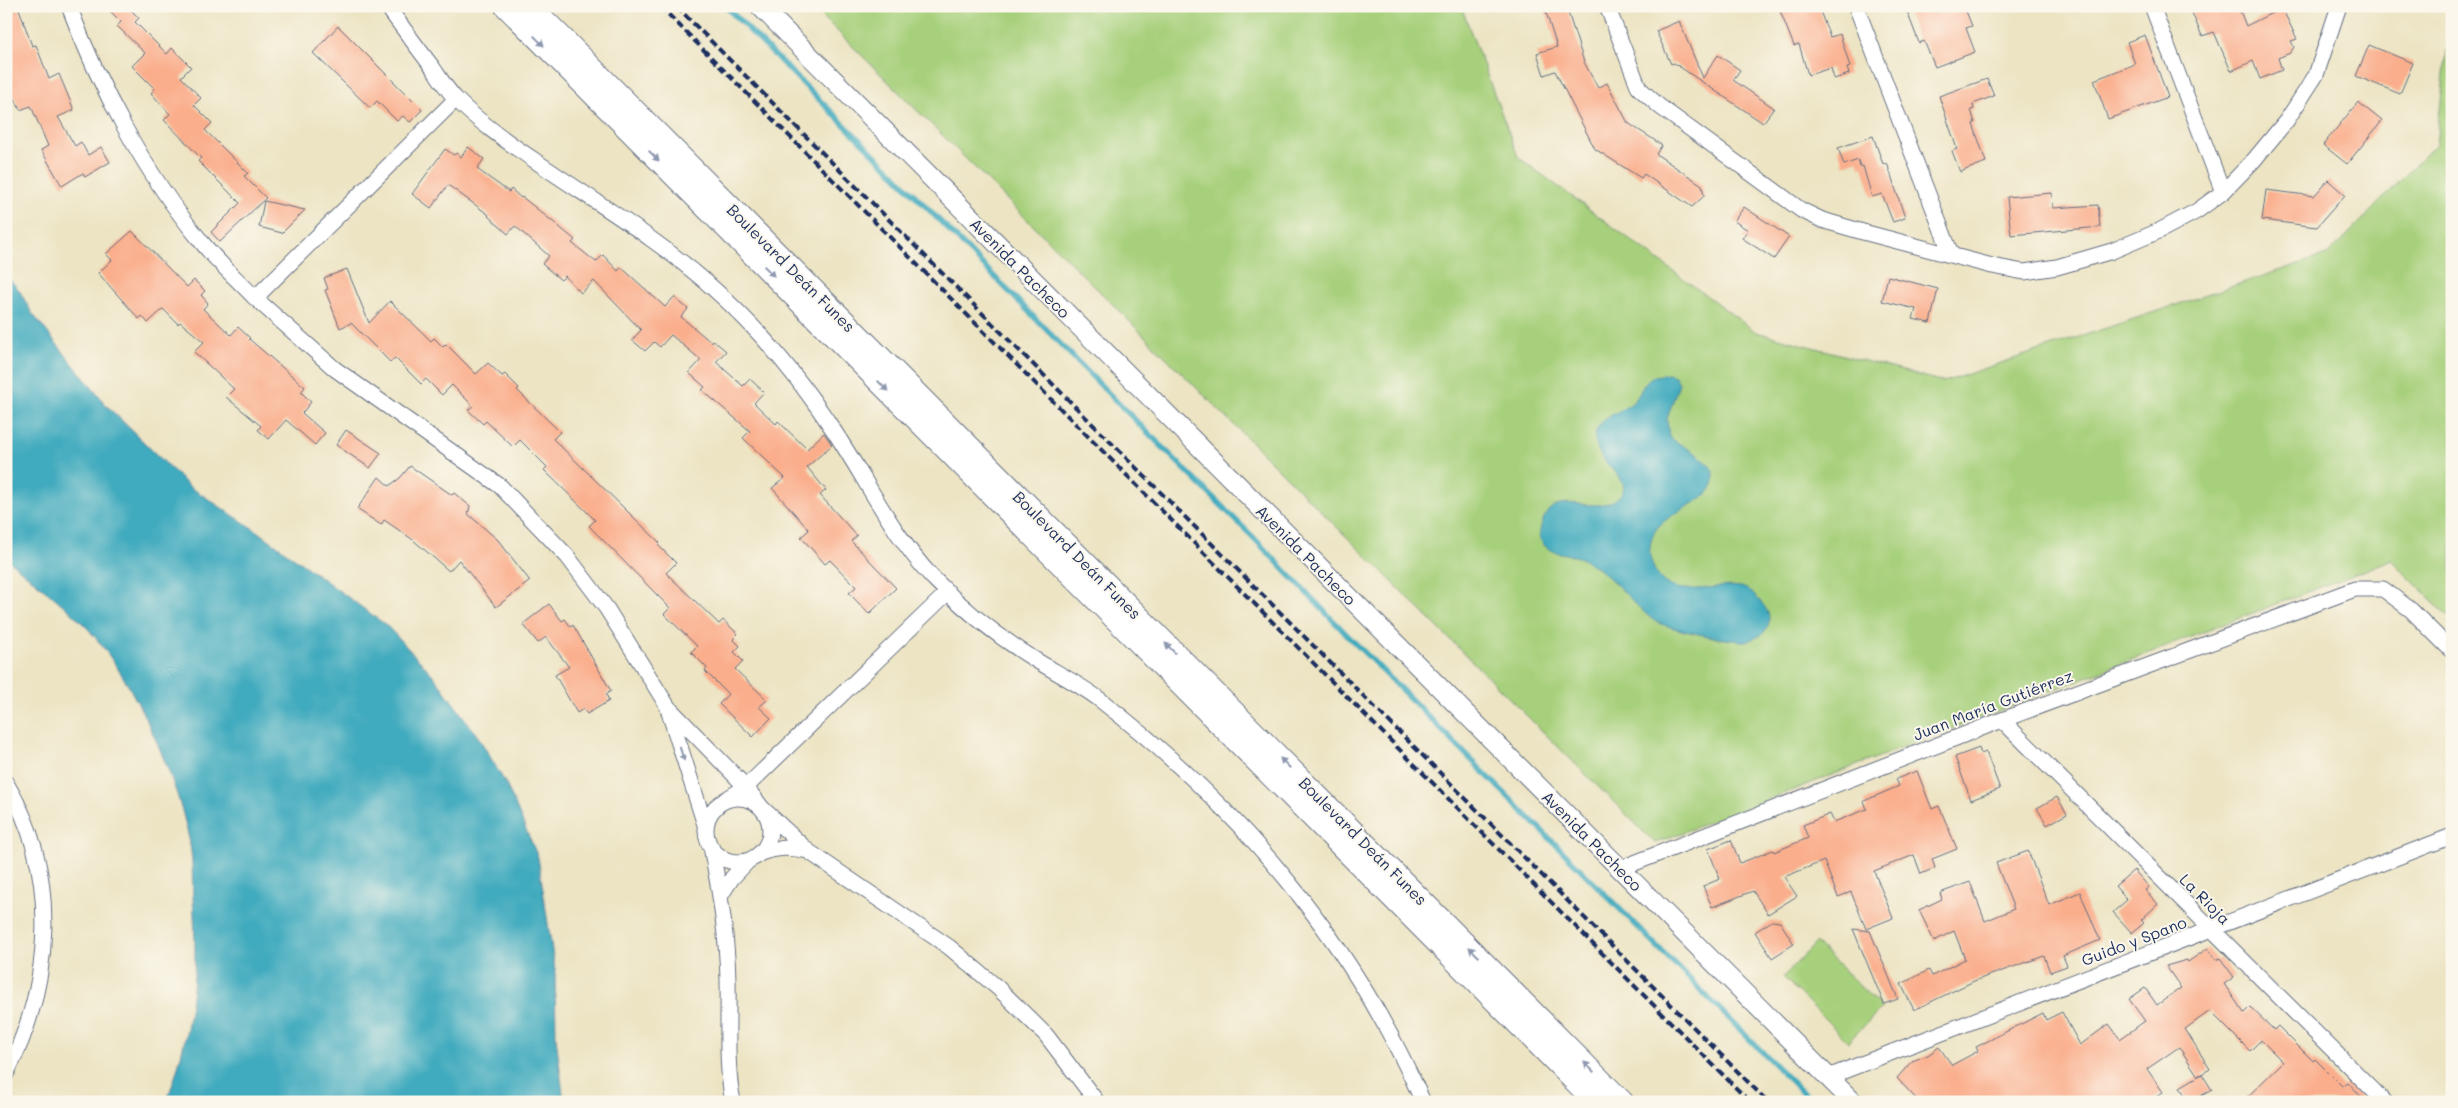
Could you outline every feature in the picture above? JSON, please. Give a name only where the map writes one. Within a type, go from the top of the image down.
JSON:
[{"type":"main road","name":"Boulevard Deán Funes","points":[[505,6],[1595,1102]]},
{"type":"main road","name":"Boulevard Deán Funes","points":[[531,6],[1624,1102]]},
{"type":"street","points":[[69,6],[85,50],[109,98],[168,197],[200,241],[255,298],[334,369],[500,486],[538,522],[567,556],[606,609],[668,707],[746,787],[768,816],[770,836],[755,857],[732,878],[721,895]]},
{"type":"street","points":[[387,6],[456,99],[510,144],[660,245],[716,291],[754,329],[790,369],[834,431],[916,558],[948,592],[1002,637],[1093,694],[1144,734],[1204,788],[1246,831],[1293,886],[1331,937],[1373,1003],[1423,1102]]},
{"type":"street","name":"Avenida Pacheco","points":[[760,6],[1853,1102]]},
{"type":"street","points":[[1606,6],[1639,88],[1658,106],[1779,196],[1801,210],[1822,220],[1992,266],[2024,272],[2057,267],[2112,252],[2160,231],[2197,211],[2223,192],[2288,120],[2316,75],[2340,6]]},
{"type":"street","points":[[1856,6],[1951,254]]},
{"type":"street","points":[[2152,6],[2223,192]]},
{"type":"street","points":[[255,298],[456,99]]},
{"type":"street","name":"Juan María Gutiérrez","points":[[1619,869],[2002,720],[2355,589],[2382,588],[2411,610],[2452,651]]},
{"type":"street","points":[[706,828],[712,811],[746,787],[948,592]]},
{"type":"street","points":[[668,707],[706,828],[721,895],[728,980],[726,1047],[733,1102]]},
{"type":"street","name":"La Rioja","points":[[2002,720],[2384,1102]]},
{"type":"street","points":[[6,783],[19,807],[35,856],[44,910],[41,971],[35,1000],[22,1041],[6,1074]]},
{"type":"street","points":[[725,800],[745,798],[762,808],[808,851],[949,947],[998,988],[1046,1035],[1097,1102]]},
{"type":"street","name":"Guido y Spano","points":[[1828,1077],[2452,836]]},
{"type":"street","points":[[711,847],[718,855],[738,862],[775,848],[789,847],[808,851]]},
{"type":"green space","points":[[812,6],[1461,6],[1518,157],[1756,332],[1944,382],[2329,254],[2436,144],[2452,6],[2452,620],[2391,560],[1655,843]]},
{"type":"green space","points":[[1816,943],[1882,1008],[1848,1042],[1783,977]]},
{"type":"water","points":[[6,275],[19,290],[32,313],[106,405],[155,453],[190,487],[263,535],[386,625],[433,675],[479,738],[506,784],[538,857],[555,970],[556,1037],[564,1102],[166,1102],[183,1047],[193,987],[195,943],[192,862],[186,825],[166,765],[153,734],[138,704],[106,651],[79,620],[6,558]]},
{"type":"water","points":[[1668,374],[1675,376],[1679,383],[1667,419],[1669,437],[1704,460],[1714,474],[1713,483],[1708,493],[1670,517],[1658,527],[1651,542],[1651,560],[1657,574],[1666,583],[1676,588],[1728,586],[1741,587],[1751,592],[1768,613],[1769,622],[1764,632],[1750,640],[1738,641],[1713,637],[1659,623],[1646,614],[1612,580],[1593,565],[1575,556],[1551,550],[1542,543],[1540,537],[1544,518],[1550,509],[1557,505],[1566,503],[1596,505],[1607,503],[1616,499],[1621,494],[1623,484],[1621,479],[1600,454],[1595,439],[1596,432],[1603,421],[1633,402],[1649,379],[1654,376]]},
{"type":"building","points":[[6,6],[18,6],[32,46],[36,45],[49,79],[59,74],[74,110],[58,117],[75,146],[81,142],[88,155],[101,147],[110,162],[85,177],[83,173],[62,186],[41,150],[48,146],[31,106],[20,110],[6,78]]},
{"type":"building","points":[[105,6],[127,6],[139,18],[135,22],[167,54],[172,48],[191,67],[181,77],[201,98],[194,105],[212,123],[205,130],[248,173],[244,176],[266,198],[220,242],[211,232],[240,203],[198,161],[201,158],[164,120],[170,114],[151,93],[155,89],[132,66],[145,53],[117,26],[121,22]]},
{"type":"building","points":[[1544,6],[1566,6],[1584,62],[1598,88],[1607,83],[1628,123],[1662,145],[1656,154],[1702,185],[1704,196],[1692,207],[1644,174],[1641,178],[1595,149],[1555,71],[1544,75],[1537,53],[1557,47]]},
{"type":"building","points":[[1778,6],[1818,6],[1830,37],[1840,34],[1850,67],[1847,68],[1849,74],[1834,79],[1831,68],[1808,75],[1799,44],[1794,46]]},
{"type":"building","points":[[1905,6],[1964,6],[1972,26],[1966,28],[1975,52],[1935,67],[1924,41],[1919,43]]},
{"type":"building","points":[[2189,6],[2238,6],[2246,26],[2282,8],[2297,39],[2291,41],[2294,47],[2290,53],[2278,58],[2282,70],[2260,79],[2253,61],[2231,71],[2214,32],[2202,36]]},
{"type":"building","points":[[1679,21],[1703,78],[1718,55],[1740,70],[1733,80],[1774,108],[1763,123],[1674,63],[1671,64],[1656,31]]},
{"type":"building","points":[[338,26],[422,110],[410,122],[403,116],[397,121],[377,101],[370,108],[313,53]]},
{"type":"building","points":[[2145,35],[2168,97],[2108,119],[2094,80],[2135,64],[2127,42]]},
{"type":"building","points":[[2369,45],[2413,63],[2400,94],[2356,76]]},
{"type":"building","points":[[1987,79],[1994,96],[1973,104],[1974,109],[1971,110],[1975,123],[1973,124],[1986,162],[1960,172],[1952,151],[1957,149],[1939,96]]},
{"type":"building","points":[[2358,102],[2382,121],[2347,164],[2323,145]]},
{"type":"building","points":[[1873,136],[1883,164],[1887,163],[1905,218],[1893,222],[1882,194],[1872,197],[1863,166],[1860,167],[1858,160],[1844,165],[1838,148]]},
{"type":"building","points":[[468,147],[484,159],[477,169],[509,192],[511,189],[522,197],[575,240],[572,243],[596,262],[603,255],[618,271],[621,267],[665,307],[674,297],[688,309],[681,317],[711,342],[713,340],[726,351],[716,362],[743,386],[750,379],[764,392],[754,403],[776,424],[778,421],[807,449],[824,433],[832,445],[807,467],[826,490],[820,495],[857,536],[851,541],[896,588],[869,614],[849,593],[856,587],[830,560],[825,564],[801,537],[809,530],[772,488],[785,478],[743,438],[750,431],[702,390],[705,387],[689,373],[701,360],[671,335],[660,347],[654,342],[645,351],[632,340],[641,330],[594,281],[581,293],[565,276],[561,280],[542,264],[549,256],[515,226],[508,234],[489,215],[448,185],[431,208],[412,194],[445,149],[461,157]]},
{"type":"building","points":[[2328,180],[2345,195],[2317,227],[2262,220],[2266,190],[2314,196]]},
{"type":"building","points":[[2052,193],[2053,208],[2098,205],[2100,227],[2011,235],[2007,197]]},
{"type":"building","points":[[264,201],[305,210],[282,233],[259,227]]},
{"type":"building","points":[[1744,207],[1789,237],[1774,259],[1742,238],[1748,230],[1734,221]]},
{"type":"building","points":[[132,231],[187,287],[194,280],[205,291],[201,295],[208,303],[203,309],[231,335],[238,327],[249,339],[305,387],[301,392],[311,402],[302,413],[325,433],[315,445],[286,420],[269,439],[258,430],[261,426],[226,397],[234,389],[194,352],[204,342],[180,322],[178,324],[163,309],[148,323],[142,316],[139,319],[98,273],[112,260],[106,254]]},
{"type":"building","points":[[347,269],[369,323],[390,301],[431,341],[434,338],[443,347],[446,344],[476,374],[488,363],[502,376],[505,374],[519,388],[517,390],[560,432],[553,439],[660,543],[658,545],[676,563],[666,573],[719,624],[723,620],[738,634],[733,639],[740,646],[734,652],[743,661],[735,669],[767,700],[759,707],[771,718],[753,737],[719,704],[728,694],[705,671],[707,668],[691,652],[697,646],[664,614],[670,608],[589,526],[595,520],[544,470],[547,467],[520,440],[513,447],[486,421],[483,424],[468,410],[473,406],[452,385],[442,395],[426,379],[421,384],[395,358],[390,362],[351,323],[340,328],[325,290],[328,289],[324,278]]},
{"type":"building","points":[[1888,276],[1938,289],[1930,323],[1913,319],[1916,309],[1882,301]]},
{"type":"building","points":[[346,430],[381,453],[370,468],[336,445]]},
{"type":"building","points":[[410,466],[452,495],[454,493],[470,506],[468,514],[498,540],[530,581],[496,607],[459,560],[449,571],[412,539],[384,520],[381,525],[357,509],[379,477],[389,486],[400,478]]},
{"type":"building","points":[[549,604],[562,621],[565,619],[571,627],[573,625],[611,691],[606,694],[609,701],[587,714],[583,709],[577,713],[555,675],[569,667],[546,637],[538,643],[523,624]]},
{"type":"building","points":[[1979,748],[1981,754],[1986,752],[2000,789],[1971,800],[1955,757]]},
{"type":"building","points":[[1917,771],[1932,809],[1939,806],[1957,849],[1932,859],[1935,868],[1921,874],[1914,855],[1874,871],[1893,918],[1866,929],[1851,892],[1838,897],[1824,861],[1784,877],[1797,896],[1768,914],[1753,891],[1712,907],[1703,886],[1720,879],[1708,849],[1731,840],[1740,863],[1773,850],[1774,852],[1808,838],[1803,825],[1830,814],[1834,822],[1867,809],[1864,801],[1899,786],[1896,779]]},
{"type":"building","points":[[2057,797],[2067,814],[2047,825],[2037,808]]},
{"type":"building","points":[[2028,851],[2049,905],[2080,892],[2100,940],[2063,956],[2067,966],[2050,972],[2044,956],[1974,981],[1914,1010],[1901,984],[1929,970],[1932,976],[1965,959],[1954,931],[1934,941],[1919,910],[1942,899],[1940,893],[1970,882],[1985,921],[2014,909],[1996,863]]},
{"type":"building","points":[[2134,870],[2149,887],[2145,890],[2158,904],[2141,920],[2144,923],[2132,933],[2113,912],[2127,900],[2115,886]]},
{"type":"building","points":[[1772,921],[1780,922],[1794,944],[1772,958],[1755,932]]},
{"type":"building","points":[[1853,929],[1870,931],[1898,999],[1884,1004]]},
{"type":"building","points":[[2208,948],[2216,960],[2220,958],[2234,977],[2224,984],[2244,1013],[2250,1007],[2274,1030],[2278,1026],[2313,1061],[2315,1059],[2342,1086],[2348,1082],[2366,1102],[2242,1102],[2283,1062],[2261,1040],[2250,1051],[2210,1011],[2185,1029],[2210,1069],[2198,1076],[2179,1047],[2147,1069],[2163,1092],[2149,1102],[1919,1102],[1897,1078],[1912,1061],[1928,1055],[1939,1047],[1952,1065],[1978,1051],[1976,1047],[2043,1013],[2046,1020],[2062,1012],[2080,1045],[2109,1024],[2120,1039],[2145,1021],[2129,999],[2145,988],[2157,1005],[2181,988],[2166,966],[2187,960],[2188,962]]},
{"type":"building","points":[[2202,1074],[2212,1090],[2189,1102],[2180,1087]]},
{"type":"waterway","points":[[725,6],[892,172],[1120,405],[1253,537],[1351,639],[1812,1102]]},
{"type":"railway","points":[[660,6],[1750,1102]]},
{"type":"railway","points":[[676,6],[1768,1102]]}]
